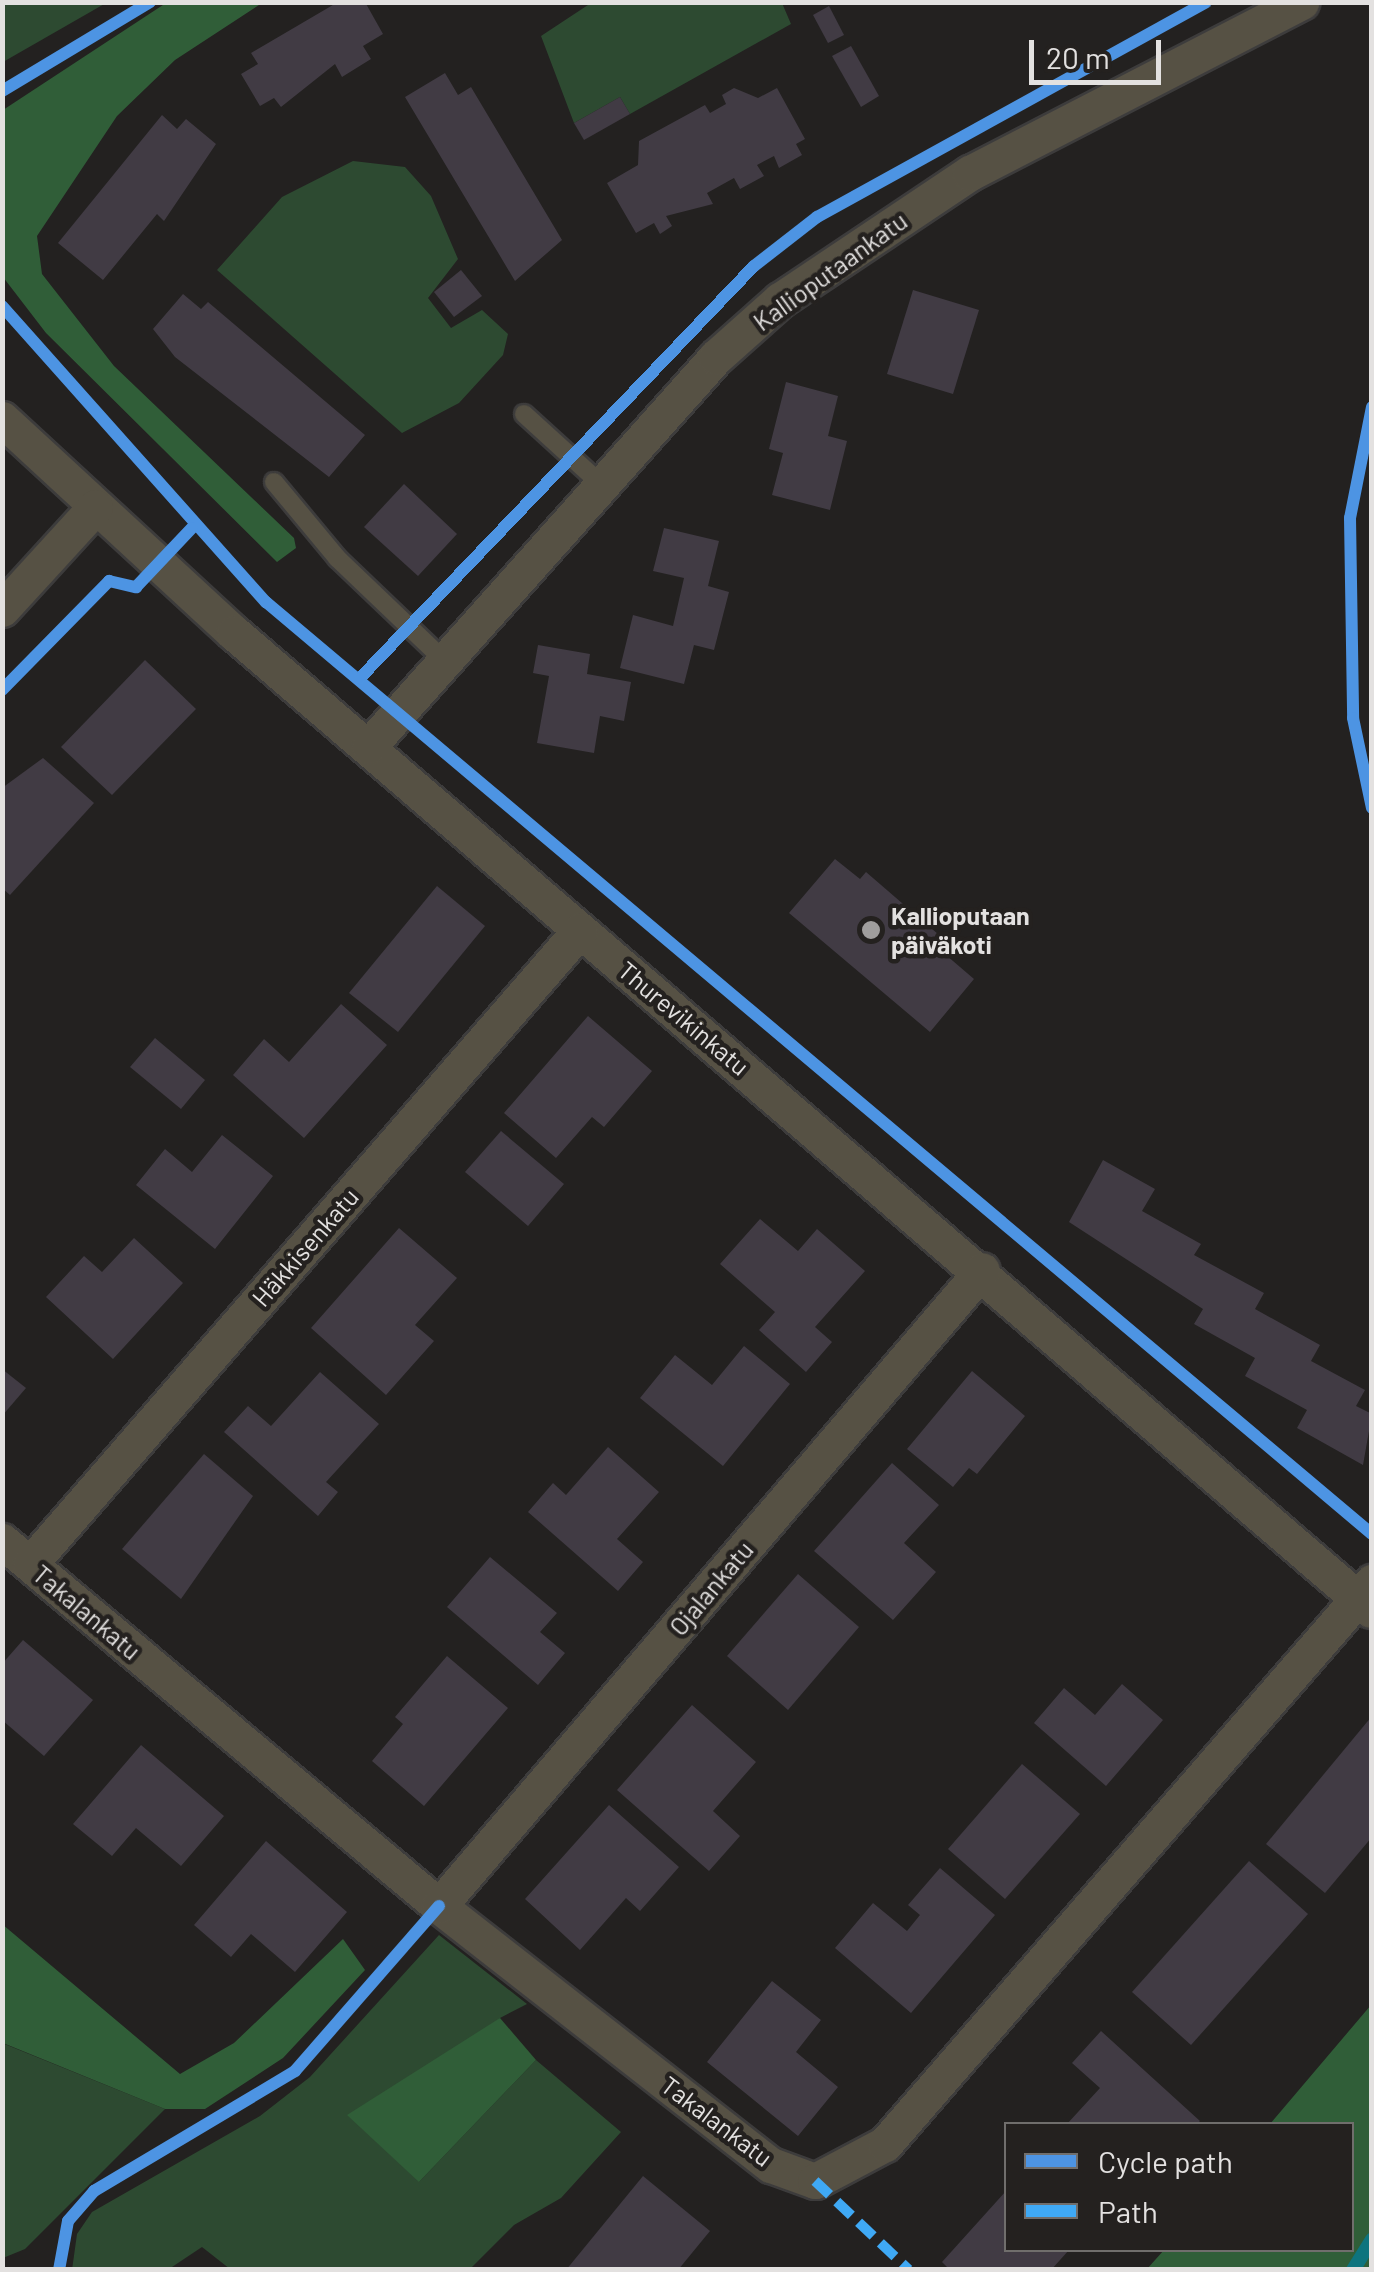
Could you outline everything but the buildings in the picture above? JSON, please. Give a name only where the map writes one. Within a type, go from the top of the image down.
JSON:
[{"type":"street","name":"Kallioputaankatu","points":[[368,746],[602,485],[780,300],[970,173],[1302,2]]},
{"type":"street","name":"Thurevikinkatu","points":[[2,420],[96,507],[580,930],[1367,1596]]},
{"type":"street","points":[[2,609],[96,507]]},
{"type":"street","name":"Häkkisenkatu","points":[[30,1564],[580,930]]},
{"type":"street","name":"Ojalankatu","points":[[439,1906],[982,1270]]},
{"type":"street","name":"Takalankatu","points":[[2,1542],[439,1906],[771,2165],[816,2181],[847,2172],[885,2144],[1367,1596]]},
{"type":"lane","points":[[524,414],[602,485]]},
{"type":"lane","points":[[274,482],[336,558],[446,662]]},
{"type":"green space","points":[[3,2],[106,2],[106,3],[3,62]]},
{"type":"green space","points":[[166,3],[262,3],[175,60],[117,116],[37,236],[42,274],[114,366],[294,538],[296,548],[277,562],[46,333],[3,277],[3,110]]},
{"type":"green space","points":[[591,3],[782,3],[791,24],[630,114],[620,97],[574,123],[541,36]]},
{"type":"green space","points":[[353,161],[405,167],[431,196],[458,259],[428,298],[451,328],[482,310],[508,334],[503,355],[459,403],[402,433],[217,270],[282,197]]},
{"type":"green space","points":[[2,1924],[180,2074],[234,2043],[343,1939],[365,1970],[283,2058],[205,2109],[165,2109],[3,2043]]},
{"type":"green space","points":[[439,1935],[527,2004],[500,2018],[419,2182],[536,2060],[621,2132],[561,2198],[514,2225],[470,2269],[230,2269],[202,2247],[169,2269],[72,2270],[77,2234],[92,2212],[260,2116],[310,2077]]},
{"type":"green space","points":[[1371,2005],[1371,2269],[1147,2269],[1162,2252],[1354,2252],[1354,2122],[1272,2122]]},
{"type":"green space","points":[[500,2018],[536,2060],[419,2182],[347,2115]]},
{"type":"green space","points":[[2,2043],[165,2109],[25,2249],[3,2258]]},
{"type":"waterway","points":[[1353,2270],[1372,2240]]},
{"type":"marked path","points":[[815,2181],[909,2270]]},
{"type":"cycle path","points":[[2,91],[150,2]]},
{"type":"cycle path","points":[[360,678],[754,266],[817,217],[1206,2]]},
{"type":"cycle path","points":[[2,306],[266,602],[1372,1534]]},
{"type":"cycle path","points":[[1372,407],[1350,518],[1353,718],[1372,808]]},
{"type":"cycle path","points":[[2,690],[109,581],[136,587],[192,528]]},
{"type":"cycle path","points":[[59,2270],[68,2221],[94,2191],[295,2071],[439,1906]]},
{"type":"place","name":"Kallioputaan päiväkoti","points":[[871,930]]}]
